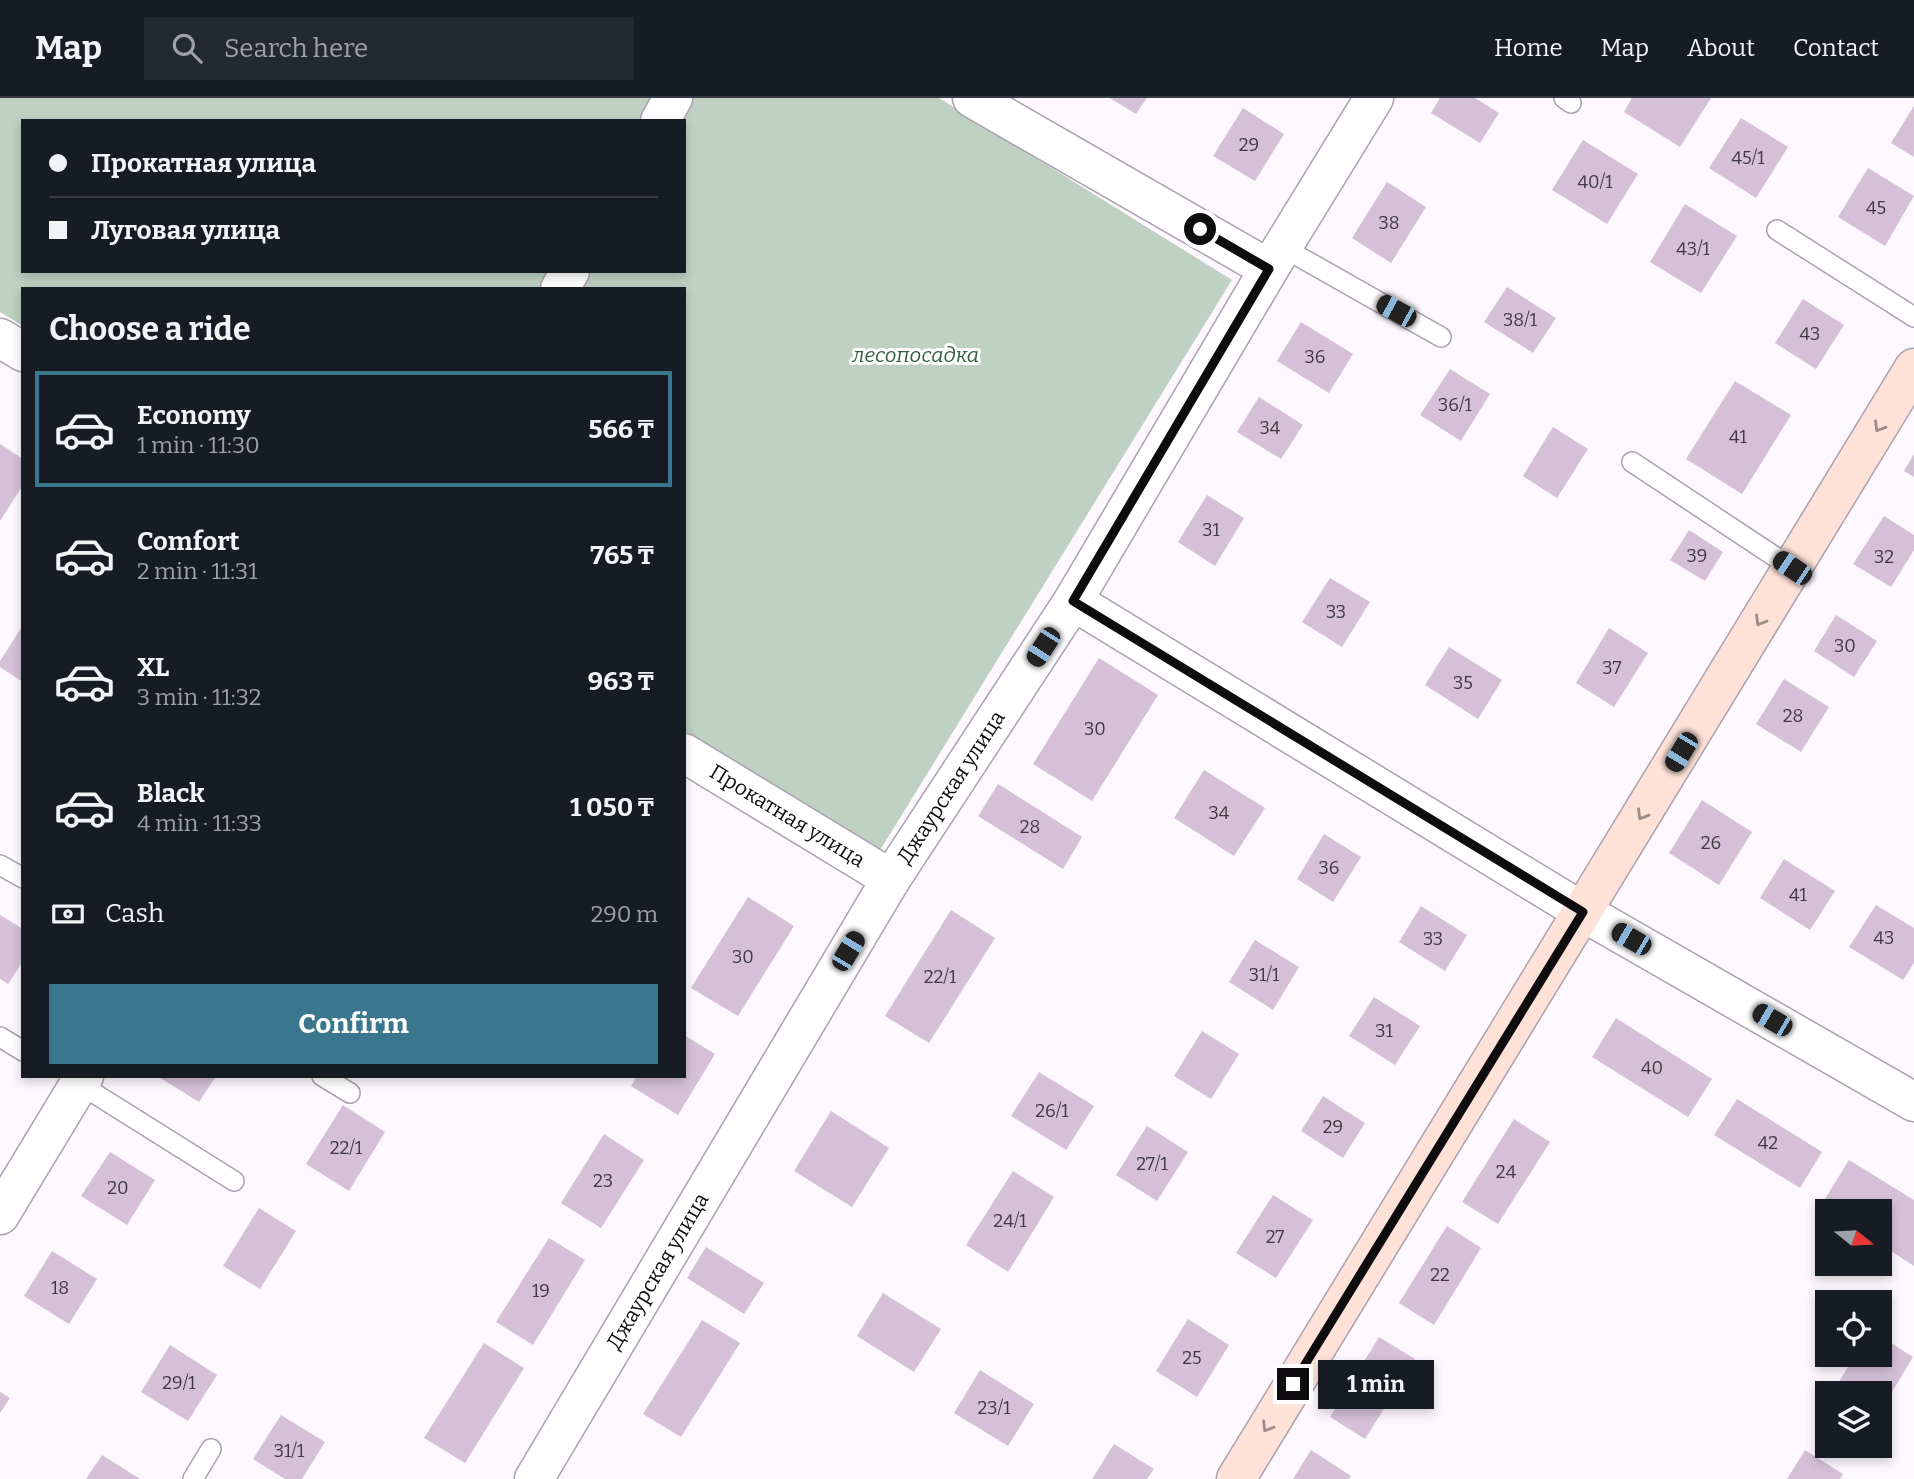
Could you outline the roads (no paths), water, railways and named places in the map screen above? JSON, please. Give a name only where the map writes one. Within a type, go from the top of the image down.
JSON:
[{"type":"main road","points":[[1236,1479],[1914,368]]},
{"type":"street","points":[[661,119],[673,98]]},
{"type":"street","points":[[972,98],[1276,258]]},
{"type":"street","name":"Джаурская улица","points":[[534,1479],[891,879],[1073,601],[1374,98]]},
{"type":"street","points":[[0,338],[21,351]]},
{"type":"street","points":[[1073,601],[1583,912],[1914,1102]]},
{"type":"street","name":"Прокатная улица","points":[[686,754],[891,879]]},
{"type":"street","points":[[0,1215],[77,1079]]},
{"type":"lane","points":[[1777,230],[1914,317]]},
{"type":"lane","points":[[1276,258],[1441,337]]},
{"type":"lane","points":[[1632,461],[1792,568]]},
{"type":"lane","points":[[0,865],[21,877]]},
{"type":"lane","points":[[0,1037],[21,1050]]},
{"type":"lane","points":[[325,1078],[350,1093]]},
{"type":"lane","points":[[77,1079],[234,1181]]},
{"type":"lane","points":[[193,1479],[211,1450]]},
{"type":"park label","name":"лесопосадка","points":[[916,355]]}]
